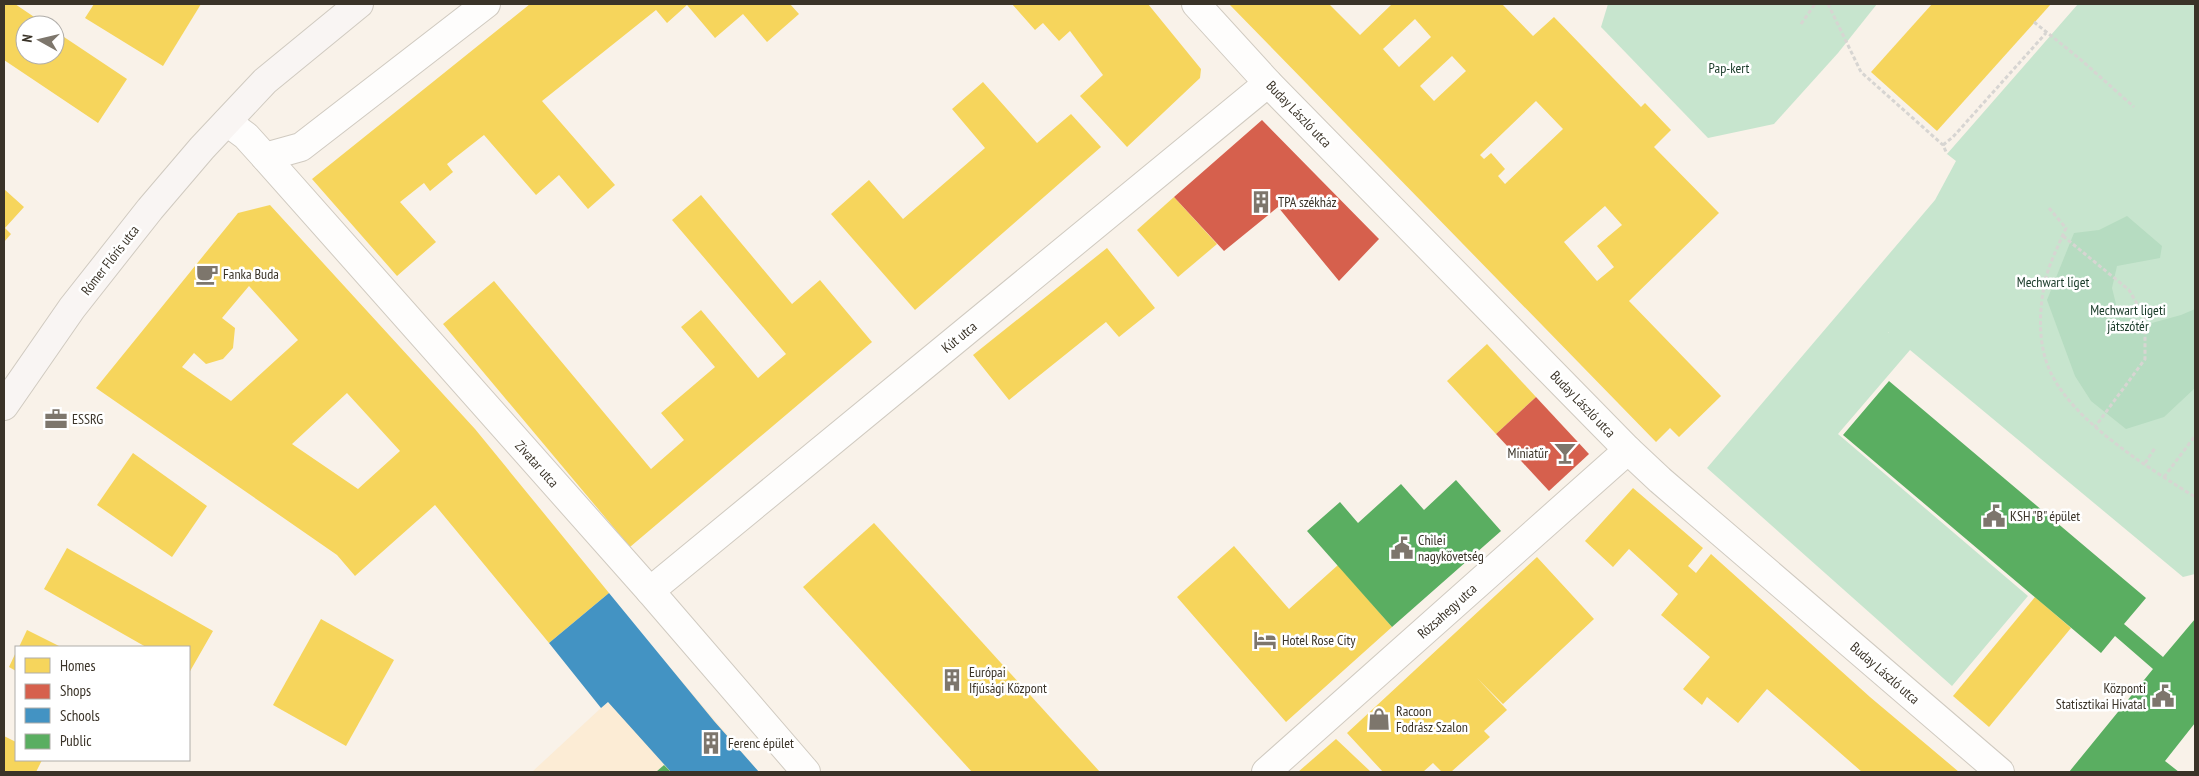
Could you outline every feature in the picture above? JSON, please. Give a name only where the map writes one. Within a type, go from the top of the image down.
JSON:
[{"type":"street","name":"Rómer Flóris utca","points":[[4,406],[72,308],[150,209],[226,122],[265,81],[359,4]]},
{"type":"street","points":[[226,122],[246,136],[265,158],[300,147],[486,4]]},
{"type":"street","name":"Buday László utca","points":[[1196,4],[1268,83],[1628,450],[1660,480],[2000,772]]},
{"type":"street","name":"Kút utca","points":[[650,591],[1268,83]]},
{"type":"street","name":"Zivatar utca","points":[[265,158],[650,591],[806,772]]},
{"type":"street","name":"Rózsahegy utca","points":[[1266,772],[1628,450]]},
{"type":"path","points":[[1801,24],[1815,4]]},
{"type":"path","points":[[1828,4],[1861,72],[1943,145],[1947,154]]},
{"type":"path","points":[[2034,22],[2134,106]]},
{"type":"path","points":[[1943,145],[1953,137],[2046,33]]},
{"type":"path","points":[[2049,208],[2066,228],[2047,276],[2040,315],[2041,337],[2051,372],[2073,403],[2095,427],[2195,497]]},
{"type":"path","points":[[2062,236],[2129,290],[2145,318],[2145,359],[2095,427]]},
{"type":"path","points":[[2164,477],[2195,436]]},
{"type":"path","points":[[2145,463],[2155,448]]},
{"type":"shaded area","points":[[662,658],[759,772],[532,772],[601,708]]},
{"type":"green space","name":"Pap-kert","points":[[1608,4],[1877,4],[1838,53],[1774,124],[1708,138],[1601,27]]},
{"type":"green space","name":"Mechwart liget","points":[[2078,4],[2195,4],[2195,574],[2183,577],[1910,350],[1838,434],[2028,596],[1952,686],[1707,468],[1935,200],[1956,161],[1947,154]]},
{"type":"green space","name":"Mechwart ligeti játszótér","points":[[2127,216],[2162,246],[2160,258],[2117,266],[2112,288],[2118,312],[2148,324],[2195,309],[2195,388],[2164,417],[2126,429],[2091,401],[2075,376],[2047,300],[2074,233],[2099,230]]},
{"type":"building: Homes","points":[[4,4],[15,4],[31,15],[15,15],[15,65],[65,65],[65,38],[127,79],[98,123],[4,60]]},
{"type":"building: Homes","points":[[94,4],[201,4],[163,66],[85,18]]},
{"type":"building: Homes","points":[[530,4],[790,4],[799,14],[767,42],[743,14],[715,38],[687,5],[667,23],[656,10],[542,101],[615,185],[588,209],[559,175],[536,195],[484,135],[447,164],[453,172],[430,191],[424,183],[400,202],[436,242],[397,276],[312,179]]},
{"type":"building: Homes","points":[[1012,4],[1148,4],[1201,69],[1200,78],[1127,147],[1080,96],[1103,75],[1070,31],[1059,41],[1043,23],[1035,30]]},
{"type":"building: Homes","points":[[1229,4],[1329,4],[1360,35],[1392,4],[1502,4],[1533,36],[1554,17],[1641,107],[1645,103],[1671,130],[1654,147],[1719,213],[1629,301],[1721,396],[1679,437],[1670,428],[1656,442]],"holes":[[[1415,19],[1431,37],[1399,67],[1383,49]],[[1452,56],[1466,71],[1434,101],[1420,86]],[[1536,101],[1563,129],[1505,184],[1498,176],[1505,169],[1491,153],[1484,159],[1480,155]],[[1605,206],[1622,225],[1597,246],[1614,267],[1597,281],[1564,242]]]},
{"type":"building: Homes","points":[[1932,4],[2051,4],[1937,131],[1871,72]]},
{"type":"building: Homes","points":[[983,82],[1037,143],[1071,114],[1101,147],[915,310],[831,214],[869,180],[903,219],[985,148],[952,109]]},
{"type":"building: Homes","points":[[4,189],[24,207],[5,228],[11,234],[4,242]]},
{"type":"building: Homes","points":[[701,195],[792,304],[820,280],[872,342],[630,547],[443,324],[494,281],[651,469],[684,440],[661,413],[715,367],[681,327],[701,310],[758,378],[786,354],[672,220]]},
{"type":"building: Homes","points":[[1174,197],[1217,244],[1178,277],[1137,230]]},
{"type":"building: Homes","points":[[270,205],[475,429],[609,593],[549,643],[435,505],[355,576],[337,555],[96,388],[238,213]],"holes":[[[249,286],[298,340],[231,401],[182,367],[194,353],[206,364],[223,359],[233,348],[235,328],[222,318]],[[347,393],[400,451],[358,489],[292,444]]]},
{"type":"building: Homes","points":[[1107,248],[1155,308],[1119,337],[1106,322],[1009,400],[973,355]]},
{"type":"building: Homes","points":[[1487,344],[1536,397],[1496,434],[1447,381]]},
{"type":"building: Homes","points":[[133,453],[207,506],[172,557],[97,505]]},
{"type":"building: Homes","points":[[1633,488],[1703,548],[1688,566],[1696,573],[1711,554],[1870,697],[1959,772],[1862,772],[1767,689],[1738,723],[1707,697],[1702,705],[1683,689],[1710,657],[1661,615],[1678,594],[1629,549],[1613,567],[1585,541]]},
{"type":"building: Homes","name":"Európai Ifjúsági Központ","points":[[874,523],[1100,772],[972,772],[803,587]]},
{"type":"building: Homes","name":"Hotel Rose City","points":[[1234,546],[1289,609],[1338,565],[1392,627],[1286,722],[1177,597]]},
{"type":"building: Homes","points":[[67,548],[213,631],[190,671],[190,646],[144,646],[44,589]]},
{"type":"building: Homes","points":[[1537,557],[1594,619],[1503,704],[1477,678],[1507,710],[1484,731],[1490,737],[1451,772],[1442,772],[1433,763],[1423,772],[1383,772],[1347,733]]},
{"type":"building: Homes","points":[[2035,597],[2071,628],[1989,727],[1953,696]]},
{"type":"building: Homes","points":[[321,619],[394,660],[346,746],[273,705]]},
{"type":"building: Homes","points":[[27,630],[59,646],[19,646]]},
{"type":"building: Homes","points":[[15,654],[15,670],[9,667]]},
{"type":"building: Homes","points":[[4,736],[15,742],[15,761],[42,761],[36,772],[4,772]]},
{"type":"building: Homes","points":[[1336,739],[1371,772],[1298,772]]},
{"type":"building: Shops","name":"TPA székház","points":[[1262,120],[1379,239],[1339,281],[1278,207],[1224,251],[1174,197]]},
{"type":"building: Shops","points":[[1536,397],[1589,454],[1549,491],[1496,434]]},
{"type":"building: Schools","points":[[609,593],[714,721],[759,772],[671,772],[608,702],[601,708],[549,643]]},
{"type":"building: Public","name":"KSH \"B\" épület","points":[[1889,381],[2146,598],[2124,624],[2163,657],[2195,619],[2195,723],[2165,761],[2179,772],[2069,772],[2153,669],[2115,636],[2101,653],[1843,435]]},
{"type":"building: Public","name":"Chilei nagykövetség","points":[[1456,480],[1501,531],[1392,627],[1307,531],[1340,502],[1358,523],[1401,484],[1424,510]]},
{"type":"building: Public","points":[[664,765],[671,772],[656,772]]},
{"type":"place","name":"TPA székház","points":[[1261,202]]},
{"type":"place","name":"Fanka Buda","points":[[207,274]]},
{"type":"place","name":"ESSRG","points":[[56,419]]},
{"type":"place","name":"Miniatűr","points":[[1565,453]]},
{"type":"place","name":"KSH \"B\" épület","points":[[1994,516]]},
{"type":"place","name":"Chilei nagykövetség","points":[[1402,548]]},
{"type":"place","name":"Hotel Rose City","points":[[1265,640]]},
{"type":"place","name":"Európai Ifjúsági Központ","points":[[952,680]]},
{"type":"place","name":"Központi Statisztikai Hivatal","points":[[2163,696]]},
{"type":"place","name":"Racoon Fodrász Szalon","points":[[1379,719]]},
{"type":"place","name":"Ferenc épület","points":[[711,743]]}]
